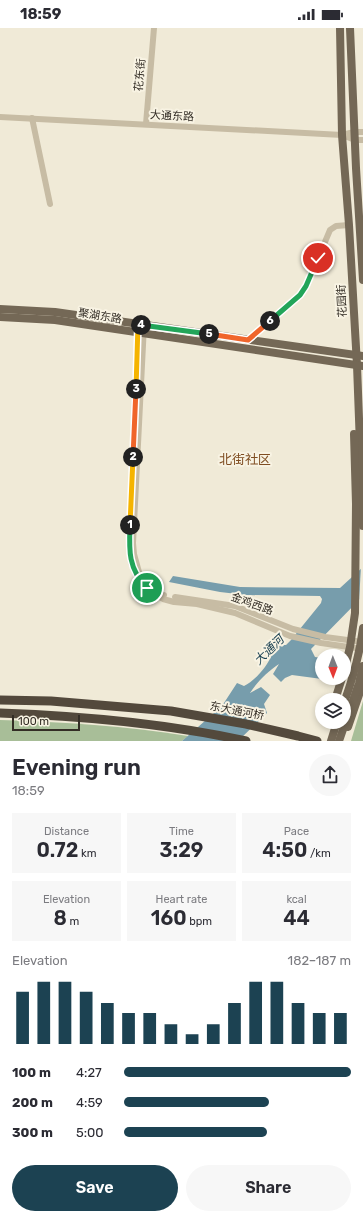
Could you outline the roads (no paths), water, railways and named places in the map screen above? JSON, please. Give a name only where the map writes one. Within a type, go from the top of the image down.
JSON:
[{"type":"highway","name":"东大通河桥","points":[[0,700],[51,701],[171,711],[317,741]]},
{"type":"highway","points":[[0,713],[50,715],[156,724],[246,741]]},
{"type":"main road","name":"花园街","points":[[340,28],[342,135],[360,366],[363,526]]},
{"type":"main road","name":"花园街","points":[[350,28],[359,136],[363,280]]},
{"type":"main road","name":"聚湖东路","points":[[0,309],[55,312],[359,356]]},
{"type":"main road","name":"聚湖东路","points":[[0,317],[55,320],[360,366]]},
{"type":"main road","points":[[350,649],[355,613],[356,571],[354,446],[360,366]]},
{"type":"main road","points":[[348,693],[361,645],[363,628]]},
{"type":"main road","points":[[339,741],[359,683],[363,666]]},
{"type":"main road","points":[[351,718],[363,683]]},
{"type":"main road","points":[[331,741],[335,729]]},
{"type":"street","name":"花东街","points":[[146,124],[154,28]]},
{"type":"street","name":"大通东路","points":[[0,116],[359,136]]},
{"type":"street","points":[[32,118],[50,204]]},
{"type":"street","points":[[248,340],[300,295],[306,286],[330,230],[336,226],[349,225]]},
{"type":"street","points":[[141,325],[129,543],[135,573],[142,583],[149,587]]},
{"type":"street","name":"金鸡西路","points":[[149,587],[161,594],[173,597],[235,606],[293,629],[351,644]]},
{"type":"street","name":"金鸡西路","points":[[149,587],[154,594],[164,599],[174,602],[203,605],[235,613],[290,636],[321,643],[351,644]]},
{"type":"street","points":[[351,644],[363,642]]},
{"type":"street","points":[[351,644],[363,649]]},
{"type":"water","points":[[363,567],[363,596],[311,649],[315,657],[315,678],[292,675],[285,678],[281,682],[273,674],[279,664],[263,677],[250,693],[261,687],[270,695],[264,704],[267,713],[238,741],[182,741],[222,706],[237,683],[244,686],[257,676],[272,655],[270,650],[280,645],[286,645],[321,603],[322,599],[320,596],[246,595],[220,592],[169,582],[173,576],[240,587],[340,588]]},
{"type":"district","name":"北街社区","points":[[245,459]]},
{"type":"water label","name":"大通河","points":[[269,650]]}]
